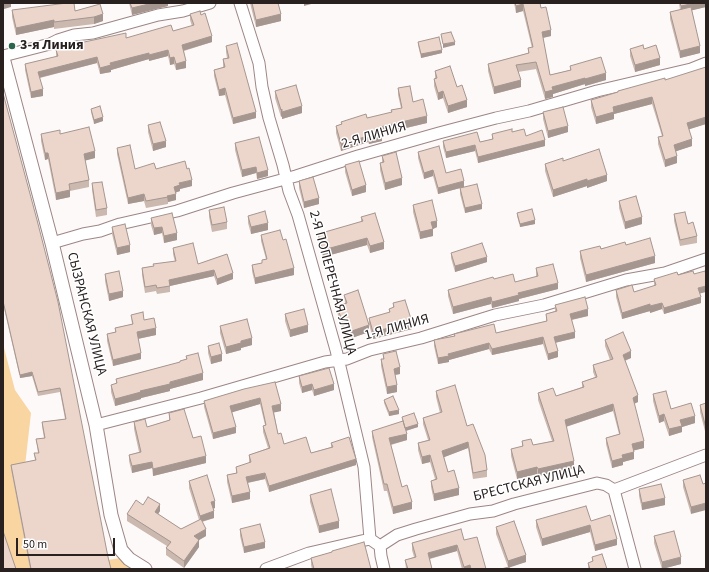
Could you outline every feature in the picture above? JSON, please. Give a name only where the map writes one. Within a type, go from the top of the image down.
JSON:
[{"type":"street","points":[[3,57],[50,44],[74,35],[94,33],[158,15],[183,11],[210,3]]},
{"type":"street","name":"2-Я ПОПЕРЕЧНАЯ УЛИЦА","points":[[240,3],[259,63],[262,87],[289,191],[298,214],[338,361],[364,467],[370,539]]},
{"type":"street","name":"СЫЗРАНСКАЯ УЛИЦА","points":[[3,57],[52,242],[96,425],[111,515],[121,550],[129,559],[145,569]]},
{"type":"street","name":"2-Я ЛИНИЯ","points":[[52,242],[177,211],[232,193],[258,187],[439,133],[529,111],[597,91],[706,64]]},
{"type":"street","name":"1-Я ЛИНИЯ","points":[[96,425],[201,398],[325,362],[348,360],[370,350],[421,338],[495,315],[544,305],[626,280],[665,273],[706,259]]},
{"type":"street","points":[[635,569],[614,490],[706,455]]},
{"type":"street","name":"БРЕСТСКАЯ УЛИЦА","points":[[380,546],[397,535],[416,529],[470,514],[493,512],[514,504],[597,483],[606,485],[614,490]]},
{"type":"street","points":[[266,569],[309,553],[370,539],[380,546],[384,569]]},
{"type":"shaded area","points":[[3,344],[15,390],[31,413],[25,466],[30,569],[15,569],[3,535]]},
{"type":"shaded area","points":[[120,558],[134,569],[110,569],[108,560]]},
{"type":"building","points":[[74,3],[75,11],[100,4],[103,14],[94,17],[54,22],[54,20],[16,28],[12,10]]},
{"type":"building","points":[[130,3],[153,3],[132,8]]},
{"type":"building","points":[[252,3],[278,3],[281,14],[256,20]]},
{"type":"building","points":[[515,3],[540,3],[541,8],[546,7],[551,30],[542,32],[550,75],[571,70],[570,66],[601,57],[606,73],[552,87],[553,90],[545,92],[536,62],[516,65],[521,80],[494,87],[488,64],[529,53],[528,48],[533,47],[523,4],[516,6]]},
{"type":"building","points":[[680,3],[695,3],[681,6]]},
{"type":"building","points":[[691,7],[700,46],[680,51],[670,12]]},
{"type":"building","points":[[200,11],[201,15],[205,13],[212,36],[182,45],[186,61],[176,64],[174,57],[170,58],[168,50],[149,55],[149,53],[110,63],[111,65],[100,68],[97,57],[38,72],[43,89],[31,92],[25,64],[58,56],[56,50],[75,44],[126,33],[126,38],[171,25],[173,31],[194,25],[190,14]]},
{"type":"building","points":[[451,32],[455,42],[443,44],[441,34]]},
{"type":"building","points":[[439,37],[442,50],[421,54],[418,42]]},
{"type":"building","points":[[237,43],[256,112],[233,118],[225,88],[219,90],[214,70],[225,67],[223,59],[229,58],[226,46]]},
{"type":"building","points":[[643,45],[644,49],[656,45],[660,58],[635,65],[630,49]]},
{"type":"building","points":[[450,66],[457,87],[462,85],[467,100],[448,106],[443,91],[438,93],[434,79],[437,78],[435,71]]},
{"type":"building","points":[[706,67],[706,117],[687,123],[692,139],[674,145],[677,156],[665,160],[658,137],[663,136],[652,97],[613,107],[614,112],[596,117],[591,100],[618,91],[665,78],[665,80]]},
{"type":"building","points":[[296,85],[302,106],[282,112],[275,91]]},
{"type":"building","points":[[410,86],[413,102],[423,99],[427,116],[380,127],[382,135],[368,136],[341,144],[336,126],[342,124],[341,122],[366,114],[367,118],[402,108],[398,88]]},
{"type":"building","points":[[3,93],[58,302],[111,569],[31,569],[11,465],[36,460],[34,453],[39,453],[36,439],[45,438],[42,422],[66,419],[60,388],[38,392],[32,372],[20,375],[3,301]]},
{"type":"building","points":[[100,106],[103,117],[94,120],[91,109]]},
{"type":"building","points":[[563,107],[568,126],[548,131],[543,112]]},
{"type":"building","points":[[160,122],[166,141],[153,144],[148,125]]},
{"type":"building","points":[[89,127],[95,151],[84,154],[89,180],[69,184],[70,190],[56,193],[48,153],[45,153],[41,134],[60,130],[60,134]]},
{"type":"building","points":[[512,129],[512,132],[524,129],[526,136],[542,130],[545,140],[478,157],[475,145],[446,152],[443,141],[477,132],[480,142],[493,139],[492,134]]},
{"type":"building","points":[[259,137],[268,170],[257,173],[256,167],[242,170],[235,143]]},
{"type":"building","points":[[130,145],[135,169],[154,163],[156,169],[185,161],[187,169],[189,168],[192,180],[179,183],[180,185],[174,187],[176,194],[167,196],[168,197],[146,201],[144,194],[128,198],[117,148]]},
{"type":"building","points":[[439,146],[446,173],[461,169],[464,181],[438,188],[433,170],[424,173],[418,152]]},
{"type":"building","points":[[599,149],[607,175],[587,181],[587,179],[553,190],[545,164],[563,158],[563,161]]},
{"type":"building","points":[[396,152],[402,178],[385,183],[380,163],[384,162],[382,156]]},
{"type":"building","points":[[359,161],[366,185],[352,190],[345,165]]},
{"type":"building","points":[[313,177],[319,198],[304,202],[299,181]]},
{"type":"building","points":[[102,182],[107,208],[96,210],[92,183]]},
{"type":"building","points":[[477,184],[482,204],[465,208],[460,188]]},
{"type":"building","points":[[636,196],[642,217],[625,222],[619,201]]},
{"type":"building","points":[[432,200],[437,221],[431,222],[433,229],[420,232],[413,205]]},
{"type":"building","points":[[224,207],[227,222],[212,225],[209,210]]},
{"type":"building","points":[[532,209],[535,220],[520,224],[517,213]]},
{"type":"building","points":[[265,211],[268,223],[251,227],[248,216]]},
{"type":"building","points":[[685,212],[688,224],[693,222],[697,236],[680,240],[674,214]]},
{"type":"building","points":[[172,213],[177,233],[164,236],[162,227],[154,228],[151,218]]},
{"type":"building","points":[[375,213],[384,242],[370,246],[367,238],[323,250],[318,234],[363,221],[361,217]]},
{"type":"building","points":[[125,224],[130,245],[117,248],[112,227]]},
{"type":"building","points":[[280,230],[283,240],[286,239],[294,268],[255,278],[252,265],[262,263],[262,260],[267,259],[261,235]]},
{"type":"building","points":[[650,238],[655,256],[586,275],[580,251],[600,246],[601,249],[625,242],[626,245]]},
{"type":"building","points":[[193,243],[198,264],[227,254],[233,273],[217,279],[214,270],[169,280],[170,286],[157,288],[156,285],[145,287],[142,268],[154,266],[153,264],[176,261],[173,248]]},
{"type":"building","points":[[482,243],[487,257],[455,266],[451,253]]},
{"type":"building","points":[[553,264],[558,283],[518,293],[519,295],[492,302],[491,297],[453,307],[448,290],[493,277],[494,279],[513,274],[515,282],[538,276],[536,268]]},
{"type":"building","points":[[119,271],[123,291],[109,294],[105,274]]},
{"type":"building","points":[[693,271],[694,274],[705,271],[706,286],[698,288],[701,297],[664,308],[662,303],[650,306],[650,304],[622,313],[616,290],[632,285],[634,292],[656,285],[654,279],[677,272],[678,275]]},
{"type":"building","points":[[358,290],[369,325],[346,333],[337,306],[347,303],[344,295]]},
{"type":"building","points":[[585,297],[588,309],[570,314],[575,332],[554,337],[558,351],[548,354],[543,337],[492,349],[489,343],[438,358],[434,340],[455,336],[454,334],[494,324],[496,333],[547,321],[546,314],[557,311],[555,305]]},
{"type":"building","points":[[405,300],[412,322],[373,332],[369,318],[390,312],[389,309],[394,307],[393,303]]},
{"type":"building","points":[[304,309],[308,325],[290,330],[285,314]]},
{"type":"building","points":[[143,312],[144,320],[154,318],[156,328],[137,332],[141,353],[113,360],[107,334],[116,332],[115,328],[133,324],[131,315]]},
{"type":"building","points":[[247,319],[252,338],[226,347],[220,326]]},
{"type":"building","points":[[623,332],[631,351],[623,355],[638,395],[633,398],[644,441],[632,444],[634,452],[622,455],[623,458],[612,461],[606,438],[620,434],[613,404],[565,420],[574,461],[517,472],[511,449],[523,446],[522,441],[531,439],[533,445],[554,441],[538,393],[553,388],[556,396],[584,387],[582,382],[597,377],[593,365],[613,359],[605,340]]},
{"type":"building","points":[[219,343],[222,354],[211,357],[208,346]]},
{"type":"building","points":[[396,351],[400,367],[394,369],[397,385],[387,387],[381,359],[384,359],[383,354]]},
{"type":"building","points":[[198,353],[203,373],[115,399],[111,385],[117,383],[116,379],[180,362],[187,359],[186,356]]},
{"type":"building","points":[[329,368],[334,384],[314,390],[312,384],[302,387],[299,376]]},
{"type":"building","points":[[275,382],[281,404],[272,406],[278,434],[281,433],[284,444],[306,437],[311,453],[333,447],[331,443],[349,437],[356,459],[269,486],[265,473],[246,477],[250,492],[232,496],[227,475],[237,473],[236,467],[251,462],[249,455],[270,448],[263,426],[266,425],[260,398],[230,406],[236,427],[213,433],[204,401],[244,389]]},
{"type":"building","points":[[455,385],[467,426],[473,424],[485,455],[487,470],[473,473],[468,442],[442,451],[448,472],[454,470],[459,488],[434,494],[431,481],[437,479],[430,455],[422,457],[418,443],[430,440],[423,418],[442,412],[436,391]]},
{"type":"building","points":[[666,391],[671,409],[691,403],[695,416],[680,420],[682,426],[669,429],[664,414],[659,416],[653,394]]},
{"type":"building","points":[[393,396],[399,410],[389,412],[384,400]]},
{"type":"building","points":[[706,403],[706,428],[700,405]]},
{"type":"building","points":[[184,409],[193,438],[201,436],[206,456],[153,469],[152,462],[132,466],[129,455],[141,452],[134,422],[145,419],[147,427],[170,420],[169,413]]},
{"type":"building","points":[[414,413],[418,424],[405,428],[402,417]]},
{"type":"building","points":[[403,421],[407,434],[389,438],[402,487],[407,485],[412,502],[393,507],[387,484],[384,484],[372,431]]},
{"type":"building","points":[[207,475],[215,501],[211,502],[214,511],[200,516],[189,481]]},
{"type":"building","points":[[700,475],[703,484],[706,483],[706,503],[691,507],[683,480]]},
{"type":"building","points":[[661,484],[665,498],[642,503],[639,489]]},
{"type":"building","points":[[331,489],[339,521],[319,526],[310,495]]},
{"type":"building","points":[[148,497],[160,504],[155,512],[181,529],[201,519],[206,529],[194,536],[199,540],[184,561],[166,548],[171,542],[127,514],[136,500],[143,505]]},
{"type":"building","points":[[586,506],[591,521],[610,515],[617,539],[595,545],[590,525],[542,539],[536,520]]},
{"type":"building","points":[[514,521],[526,555],[508,561],[496,527]]},
{"type":"building","points":[[260,524],[265,542],[244,547],[240,529]]},
{"type":"building","points":[[461,529],[464,540],[477,537],[486,569],[471,569],[470,565],[464,567],[457,545],[428,553],[432,569],[408,569],[405,560],[416,557],[412,543]]},
{"type":"building","points":[[3,531],[16,569],[3,569]]},
{"type":"building","points":[[674,531],[681,557],[662,562],[654,536]]},
{"type":"building","points":[[364,542],[371,569],[314,569],[311,558]]},
{"type":"building","points":[[602,554],[607,569],[590,569],[588,563],[593,561],[592,557]]},
{"type":"place","name":"3-я Линия","points":[[12,46]]}]
